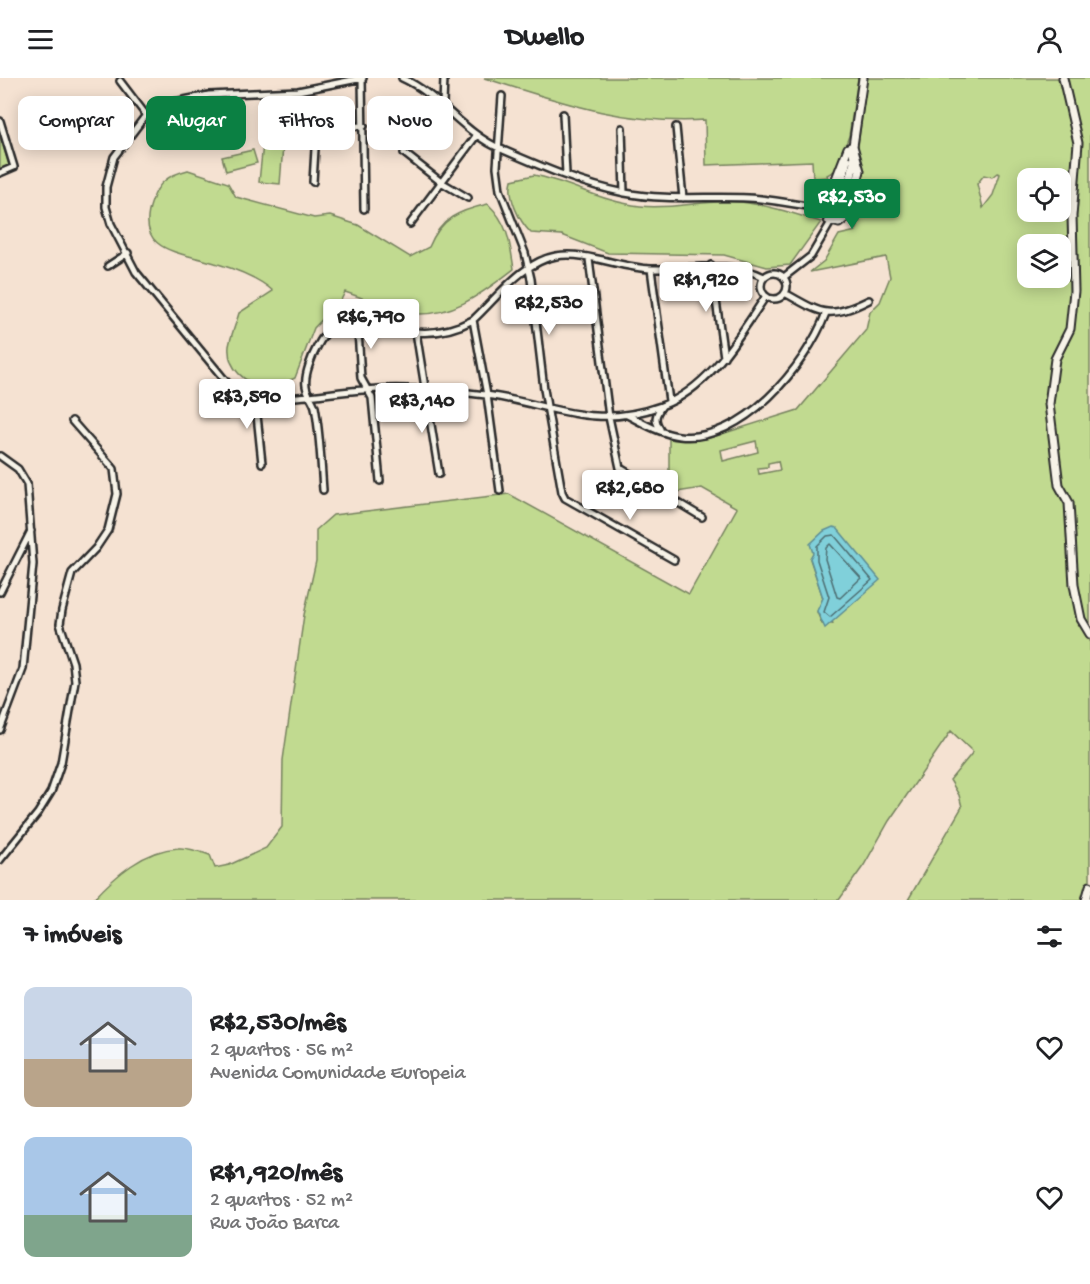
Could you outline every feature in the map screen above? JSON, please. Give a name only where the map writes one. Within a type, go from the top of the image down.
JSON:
[{"type":"street","points":[[204,96],[298,91],[363,78],[364,209]]},
{"type":"street","points":[[402,78],[430,96]]},
{"type":"street","points":[[443,96],[444,78]]},
{"type":"street","points":[[853,146],[848,148],[826,206],[825,217],[831,222],[843,222],[849,212],[860,178],[854,160],[853,146],[863,78]]},
{"type":"street","points":[[1063,78],[1078,143],[1072,216],[1074,291],[1070,329],[1055,359],[1049,404],[1059,485],[1069,503],[1074,585],[1082,619],[1090,634]]},
{"type":"street","points":[[120,81],[146,115],[114,157],[106,187],[106,207],[111,224],[136,272],[229,385],[255,396],[288,398],[366,389],[427,390],[488,395],[549,411],[609,417],[627,415],[663,405],[711,372],[766,296]]},
{"type":"street","points":[[502,96],[497,167],[500,190],[529,267],[544,390],[562,492],[565,498],[574,504],[674,560]]},
{"type":"street","points":[[453,114],[476,136],[499,148],[624,193],[683,198],[751,198],[826,206],[855,194]]},
{"type":"street","points":[[562,114],[566,174]]},
{"type":"street","points":[[0,121],[14,167],[0,173]]},
{"type":"street","points":[[313,182],[316,132],[321,127],[364,126]]},
{"type":"street","points":[[676,127],[683,198]]},
{"type":"street","points":[[622,128],[624,193]]},
{"type":"street","points":[[410,224],[476,136]]},
{"type":"street","points":[[849,212],[843,200],[854,160],[853,146]]},
{"type":"street","points":[[404,153],[441,182],[468,198]]},
{"type":"street","points":[[784,277],[811,255],[831,222]]},
{"type":"street","points":[[108,266],[128,253]]},
{"type":"street","points":[[323,490],[315,405],[309,395],[307,378],[314,352],[324,334],[335,323],[357,315],[416,332],[449,329],[473,320],[529,267],[555,256],[651,268],[735,266],[764,277]]},
{"type":"street","points":[[590,259],[609,417],[620,468],[702,517]]},
{"type":"street","points":[[711,265],[724,357]]},
{"type":"street","points":[[651,268],[669,401]]},
{"type":"street","points":[[766,296],[761,285],[764,277],[772,273],[784,277],[787,283],[785,293]]},
{"type":"street","points":[[766,296],[774,298],[785,293]]},
{"type":"street","points":[[785,293],[821,314],[848,310],[869,300]]},
{"type":"street","points":[[627,415],[661,431],[678,436],[699,436],[714,432],[744,418],[800,363],[826,313]]},
{"type":"street","points":[[357,315],[361,378],[372,398],[380,481]]},
{"type":"street","points":[[473,320],[488,395],[500,491]]},
{"type":"street","points":[[416,332],[439,474]]},
{"type":"street","points":[[255,396],[262,463]]},
{"type":"street","points":[[661,431],[656,423],[656,414],[663,405]]},
{"type":"street","points":[[0,860],[38,813],[51,792],[61,763],[75,681],[73,663],[60,624],[62,610],[72,573],[96,548],[108,530],[117,494],[114,469],[72,421]]},
{"type":"street","points":[[0,456],[18,469],[27,484],[33,564],[23,669],[0,730]]},
{"type":"street","points":[[0,592],[31,529]]},
{"type":"street","points":[[1086,900],[1090,886]]},
{"type":"green space","points":[[484,78],[858,78],[849,136],[836,170],[827,175],[828,177],[813,178],[812,161],[706,165],[705,120],[647,119],[593,110]]},
{"type":"green space","points":[[867,78],[1090,78],[1090,900],[908,900],[962,807],[959,795],[950,780],[973,752],[951,731],[889,821],[864,865],[839,900],[93,900],[131,866],[153,854],[178,848],[190,849],[210,855],[215,868],[229,865],[266,848],[282,827],[283,760],[304,615],[316,561],[316,530],[333,515],[509,494],[689,594],[737,508],[702,488],[677,492],[669,483],[669,438],[706,439],[798,410],[866,330],[870,312],[880,302],[890,277],[886,257],[810,272],[824,261],[839,235],[856,231],[862,212],[867,180],[861,181],[858,146]],"holes":[[[997,173],[1000,174],[993,195],[983,208],[977,184],[984,175],[992,177]],[[756,441],[758,452],[723,461],[721,450]],[[778,461],[780,470],[759,474],[758,468],[768,467],[768,463]],[[813,553],[833,624],[822,624],[817,612],[823,598],[810,559]]]},
{"type":"green space","points":[[0,136],[11,171],[0,177]]},
{"type":"green space","points":[[253,150],[257,163],[226,171],[222,157]]},
{"type":"green space","points":[[262,150],[283,150],[280,184],[259,182]]},
{"type":"green space","points":[[188,170],[228,183],[236,197],[314,218],[330,216],[358,225],[410,257],[429,247],[439,229],[452,217],[488,204],[504,226],[514,269],[464,303],[437,312],[406,313],[345,292],[341,300],[314,328],[295,378],[274,385],[259,385],[245,379],[234,368],[229,346],[239,313],[273,291],[238,271],[164,247],[155,241],[149,231],[148,218],[157,189],[170,177]]},
{"type":"green space","points":[[534,175],[626,204],[652,207],[741,202],[821,222],[790,265],[767,267],[724,255],[608,253],[562,235],[531,233],[515,208],[511,187],[512,180]]},
{"type":"green space","points":[[837,201],[843,204],[846,210],[843,216],[837,219],[831,216],[828,210],[831,204]]},
{"type":"water","points":[[833,527],[837,528],[880,580],[825,628],[817,611],[823,598],[810,558],[813,553],[810,544],[824,531]]}]
